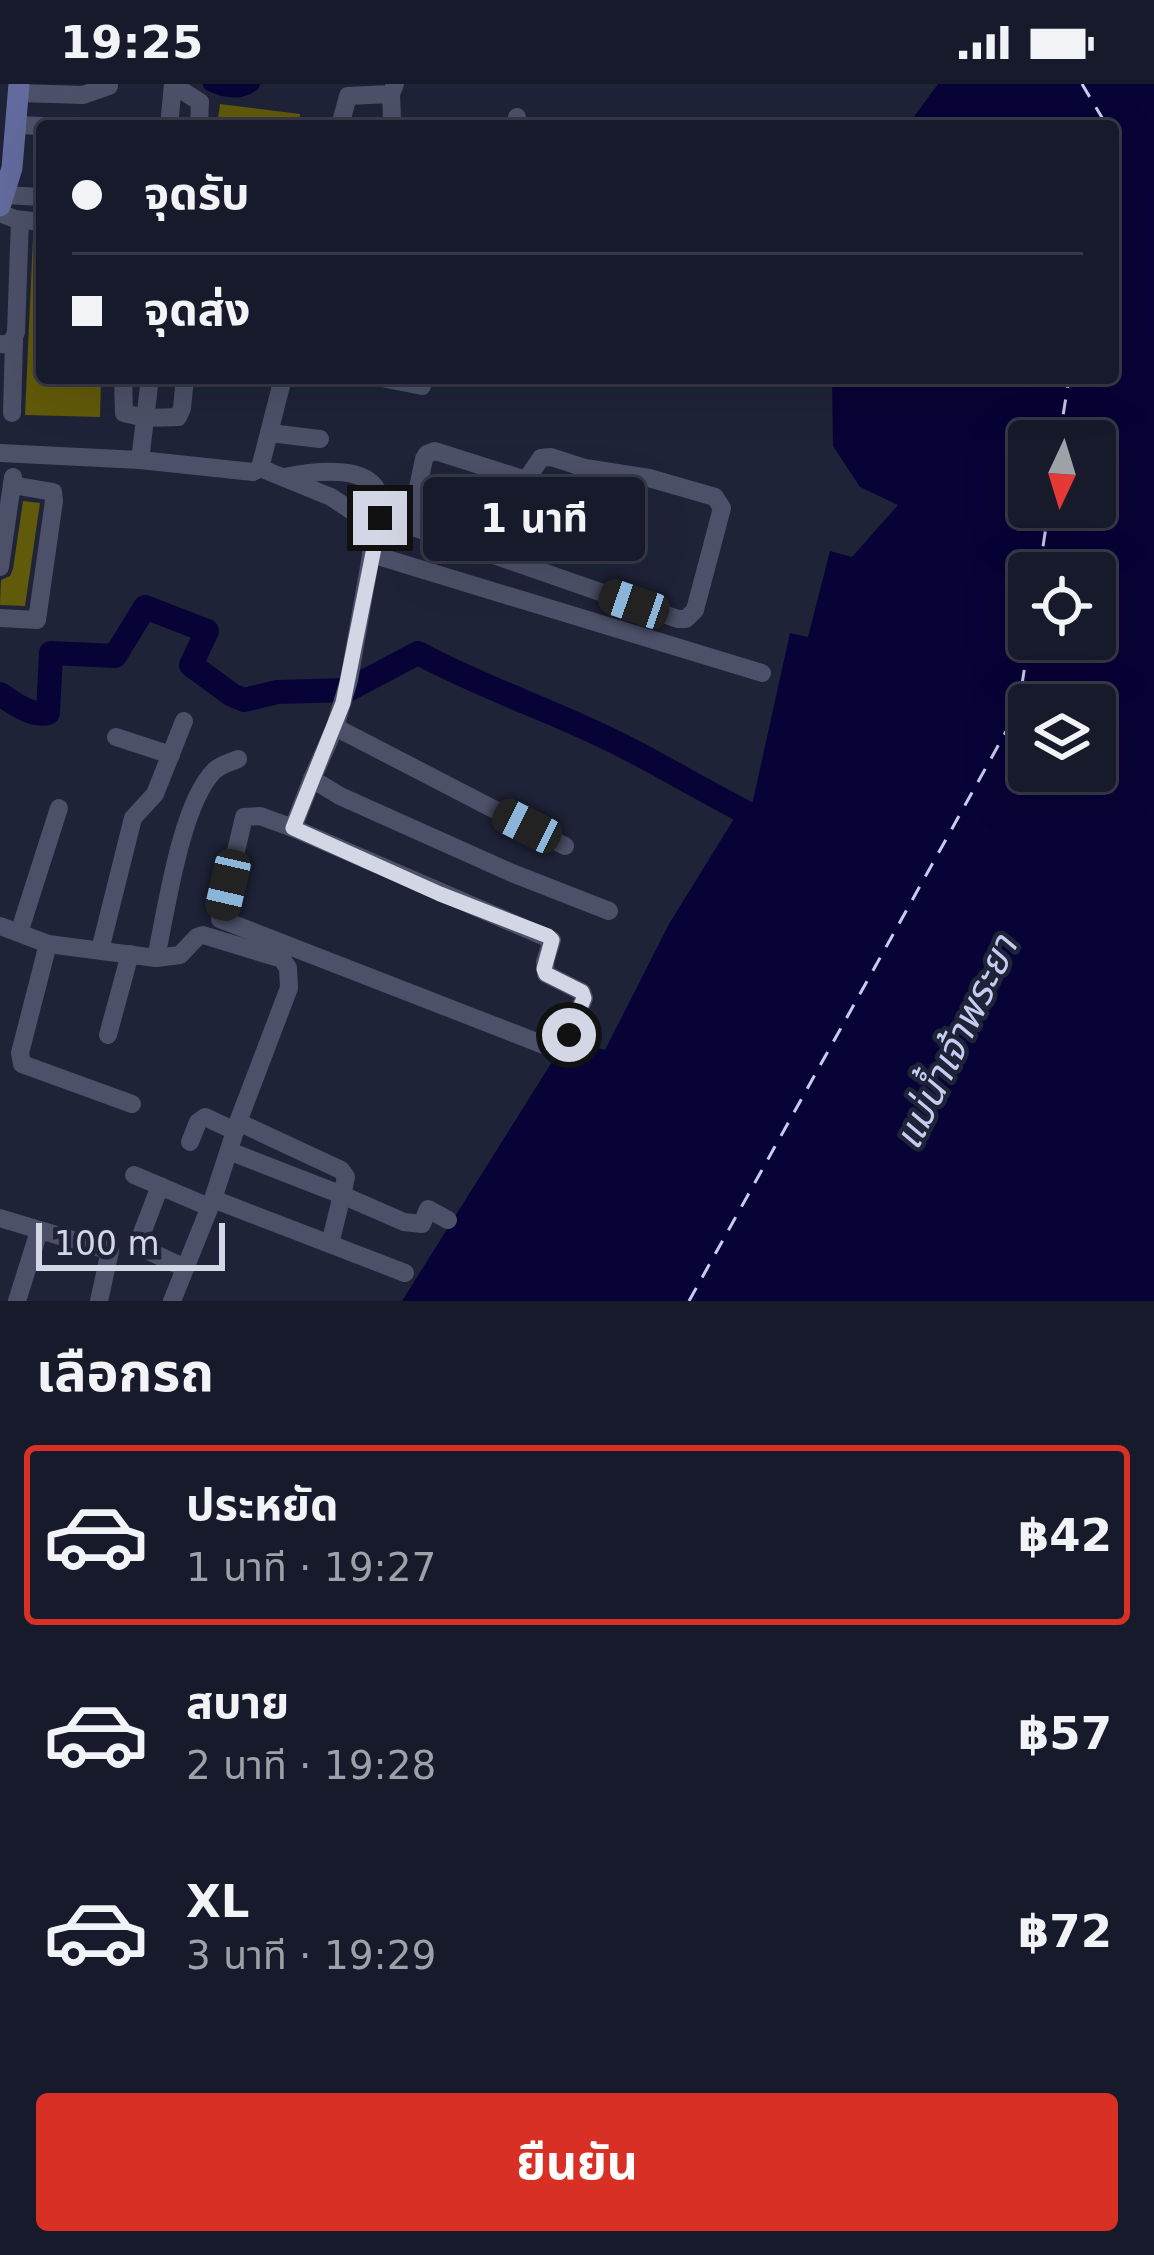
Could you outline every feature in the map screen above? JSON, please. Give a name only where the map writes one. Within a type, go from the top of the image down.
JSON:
[{"type":"main road","points":[[1,205],[11,168],[19,88]]},
{"type":"street","points":[[170,120],[173,84],[200,102],[199,120]]},
{"type":"street","points":[[19,88],[83,95],[109,86]]},
{"type":"street","points":[[342,120],[348,96],[393,89],[390,120]]},
{"type":"street","points":[[17,124],[36,126]]},
{"type":"street","points":[[1,205],[36,198]]},
{"type":"street","points":[[1,205],[20,220],[36,221]]},
{"type":"street","points":[[12,413],[7,342],[20,220]]},
{"type":"street","points":[[123,384],[124,413],[146,418],[178,417],[184,384]]},
{"type":"street","points":[[140,460],[149,384]]},
{"type":"street","points":[[0,566],[12,484],[8,454],[140,460],[254,472],[260,468],[282,384]]},
{"type":"street","points":[[412,384],[422,386]]},
{"type":"street","points":[[270,433],[320,439]]},
{"type":"street","points":[[260,468],[331,497],[378,523],[410,526],[679,619],[695,610],[722,508],[715,497],[551,457],[541,458],[523,479],[435,451],[424,459],[410,526]]},
{"type":"street","points":[[282,477],[315,471],[364,478],[379,489],[382,501],[343,703],[293,828]]},
{"type":"street","points":[[0,618],[38,620],[54,501],[53,492],[46,489],[12,484]]},
{"type":"street","points":[[371,554],[762,673]]},
{"type":"street","points":[[100,950],[133,818],[155,794],[184,722]]},
{"type":"street","points":[[335,727],[565,846]]},
{"type":"street","points":[[116,737],[171,754]]},
{"type":"street","points":[[156,958],[181,842],[202,788],[221,765],[238,760]]},
{"type":"street","points":[[312,779],[512,873],[609,911]]},
{"type":"street","points":[[20,933],[59,808]]},
{"type":"street","points":[[260,816],[293,828],[548,936],[552,940],[546,974],[582,992],[584,998],[562,1052],[220,919],[244,817],[260,816]]},
{"type":"street","points":[[0,926],[48,944],[156,958],[180,955],[203,935],[282,959],[288,968],[290,988],[172,1301]]},
{"type":"street","points":[[48,944],[20,1053],[22,1064],[132,1104]]},
{"type":"street","points":[[108,1035],[130,954]]},
{"type":"street","points":[[190,1142],[205,1117],[341,1170],[346,1177],[330,1244]]},
{"type":"street","points":[[229,1151],[404,1222],[422,1224],[428,1209],[448,1220]]},
{"type":"street","points":[[134,1175],[405,1273]]},
{"type":"street","points":[[160,1186],[142,1233],[142,1248],[185,1268]]},
{"type":"street","points":[[0,1218],[110,1251],[99,1301]]},
{"type":"street","points":[[18,1296],[39,1231]]},
{"type":"water","name":"แม่น้ำเจ้าพระยา","points":[[938,84],[1154,84],[1154,1301],[402,1301],[567,1038],[605,1050],[669,924],[745,801],[752,805],[790,633],[808,637],[830,551],[852,557],[898,505],[860,487],[833,446],[832,384],[1119,384],[1119,120],[897,120],[913,118]]},
{"type":"building","points":[[220,104],[300,114],[300,120],[218,120]]},
{"type":"building","points":[[36,237],[36,384],[101,384],[100,417],[25,415]]},
{"type":"building","points":[[23,501],[40,503],[25,606],[0,605],[1,580],[13,569]]},
{"type":"waterway","points":[[210,84],[232,90],[253,84]]},
{"type":"waterway","points":[[0,694],[29,711],[48,713],[51,653],[115,656],[145,607],[207,631],[191,665],[244,700],[277,692],[348,690],[418,653],[613,741],[769,824]]},
{"type":"ferry route","points":[[1082,84],[1103,120]]},
{"type":"ferry route","points":[[1062,420],[1068,384]]},
{"type":"ferry route","points":[[1042,552],[1046,528]]},
{"type":"ferry route","points":[[689,1301],[1018,710],[1026,660]]},
{"type":"route","points":[[380,518],[343,703],[293,828],[548,936],[552,940],[546,974],[582,992],[584,998],[569,1035]]}]
